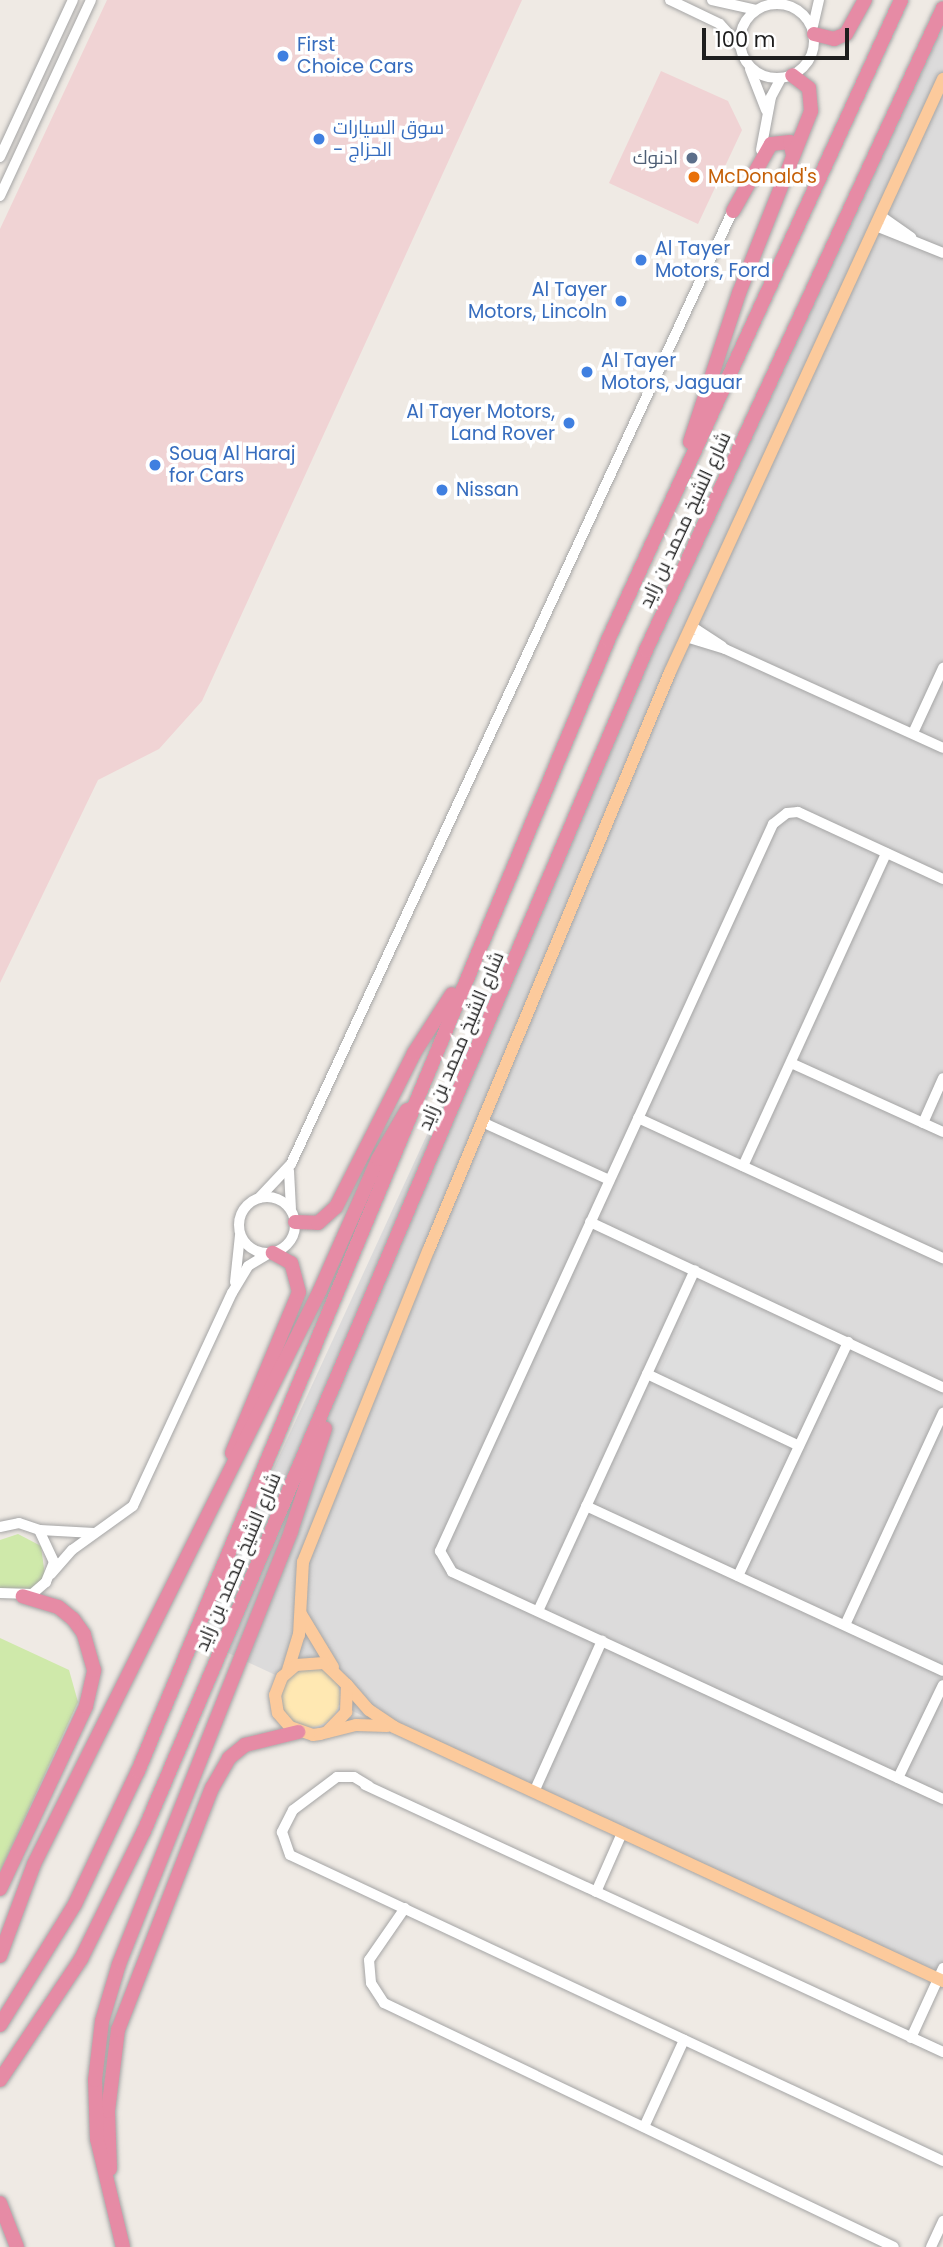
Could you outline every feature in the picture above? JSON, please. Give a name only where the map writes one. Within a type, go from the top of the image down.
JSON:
[{"type":"highway","points":[[814,32],[834,39],[846,34],[865,0]]},
{"type":"highway","name":"شارع الشيخ محمد بن زايد","points":[[0,2025],[75,1904],[127,1795],[419,1095],[464,979],[674,494],[901,0]]},
{"type":"highway","name":"شارع الشيخ محمد بن زايد","points":[[0,2080],[58,1997],[122,1879],[345,1368],[646,650],[943,8]]},
{"type":"highway","points":[[674,494],[735,305],[813,103],[808,88],[787,76]]},
{"type":"highway","points":[[733,211],[771,144],[790,142],[793,155]]},
{"type":"highway","points":[[294,1218],[318,1223],[336,1208],[414,1053],[464,979]]},
{"type":"highway","points":[[0,1956],[34,1864],[228,1477],[378,1159],[419,1095]]},
{"type":"highway","points":[[228,1477],[236,1440],[299,1292],[290,1263],[270,1253]]},
{"type":"highway","points":[[123,2247],[116,2226],[95,2110],[97,2051],[109,1992],[291,1531],[345,1368]]},
{"type":"highway","points":[[0,1889],[86,1706],[94,1670],[84,1634],[73,1619],[58,1607],[23,1596]]},
{"type":"highway","points":[[116,2226],[109,2083],[135,1978],[223,1767],[255,1740],[298,1732]]},
{"type":"highway","points":[[0,2203],[17,2247]]},
{"type":"main road","points":[[394,1727],[363,1724],[327,1732],[298,1732],[283,1721],[276,1704],[277,1686],[288,1671],[298,1642],[303,1562],[482,1122],[689,632],[943,79]]},
{"type":"main road","points":[[300,1610],[333,1668],[369,1710],[394,1727],[941,1976]]},
{"type":"main road","points":[[288,1671],[305,1662],[333,1668]]},
{"type":"main road","points":[[327,1732],[346,1712],[347,1685]]},
{"type":"street","points":[[0,157],[73,0]]},
{"type":"street","points":[[0,197],[92,0]]},
{"type":"street","points":[[0,1593],[23,1596],[40,1589],[51,1574],[98,1532],[126,1514],[139,1496],[232,1293],[248,1266],[290,1242],[294,1218],[287,1189],[291,1164],[766,138],[767,118],[740,46],[720,24],[670,0]]},
{"type":"street","points":[[712,0],[756,10],[801,0]]},
{"type":"street","points":[[767,118],[787,76],[812,54],[818,0]]},
{"type":"street","points":[[784,4],[802,13],[814,32]]},
{"type":"street","points":[[740,46],[743,26],[756,10]]},
{"type":"street","points":[[748,64],[763,75],[787,76]]},
{"type":"street","points":[[878,221],[943,253]]},
{"type":"street","points":[[689,632],[943,748]]},
{"type":"street","points":[[913,733],[943,668]]},
{"type":"street","points":[[943,879],[799,812],[776,819],[440,1545],[441,1558],[452,1572],[943,1798]]},
{"type":"street","points":[[743,1166],[886,853]]},
{"type":"street","points":[[791,1063],[943,1132]]},
{"type":"street","points":[[923,1123],[943,1078]]},
{"type":"street","points":[[638,1118],[943,1258]]},
{"type":"street","points":[[482,1122],[609,1180]]},
{"type":"street","points":[[232,1293],[240,1216],[291,1164]]},
{"type":"street","points":[[259,1198],[278,1200],[294,1218]]},
{"type":"street","points":[[590,1222],[943,1387]]},
{"type":"street","points":[[240,1234],[251,1249],[270,1253]]},
{"type":"street","points":[[538,1611],[695,1270]]},
{"type":"street","points":[[738,1576],[848,1342]]},
{"type":"street","points":[[648,1374],[799,1446]]},
{"type":"street","points":[[845,1625],[943,1413]]},
{"type":"street","points":[[586,1506],[943,1671]]},
{"type":"street","points":[[0,1527],[19,1523],[39,1530],[98,1532]]},
{"type":"street","points":[[39,1530],[52,1550],[51,1574]]},
{"type":"street","points":[[534,1792],[602,1641]]},
{"type":"street","points":[[898,1778],[943,1685]]},
{"type":"street","points":[[943,2052],[369,1786],[343,1782],[318,1790],[284,1824],[290,1855],[943,2161]]},
{"type":"street","points":[[596,1892],[622,1833]]},
{"type":"street","points":[[405,1908],[369,1960],[371,1983],[384,2003],[894,2247]]},
{"type":"street","points":[[911,2038],[941,1976]]},
{"type":"street","points":[[644,2127],[684,2040]]},
{"type":"street","points":[[931,2247],[943,2221]]},
{"type":"shaded area","name":"Souq Al Haraj for Cars","points":[[107,0],[522,0],[202,701],[159,749],[98,780],[0,983],[0,229]]},
{"type":"shaded area","points":[[943,10],[943,1987],[196,1638]]},
{"type":"shaded area","points":[[661,71],[728,101],[742,130],[698,224],[609,183]]},
{"type":"shaded area","points":[[701,1285],[835,1344],[792,1438],[658,1379]]},
{"type":"green space","points":[[18,1534],[41,1546],[45,1576],[33,1591],[0,1590],[0,1540]]},
{"type":"green space","points":[[0,1638],[69,1670],[78,1702],[0,1872]]},
{"type":"sand","points":[[304,1667],[316,1667],[335,1680],[340,1697],[338,1709],[327,1722],[316,1727],[304,1727],[285,1714],[280,1703],[280,1691],[293,1672]]},
{"type":"place","name":"First Choice Cars","points":[[283,56]]},
{"type":"place","name":"سوق السيارات - الحزاج","points":[[319,139]]},
{"type":"place","name":"ادنوك","points":[[692,158]]},
{"type":"place","name":"McDonald's","points":[[694,177]]},
{"type":"place","name":"Al Tayer Motors, Ford","points":[[641,260]]},
{"type":"place","name":"Al Tayer Motors, Lincoln","points":[[621,301]]},
{"type":"place","name":"Al Tayer Motors, Jaguar","points":[[587,372]]},
{"type":"place","name":"Al Tayer Motors, Land Rover","points":[[569,423]]},
{"type":"place","name":"Souq Al Haraj for Cars","points":[[155,465]]},
{"type":"place","name":"Nissan","points":[[442,490]]}]
